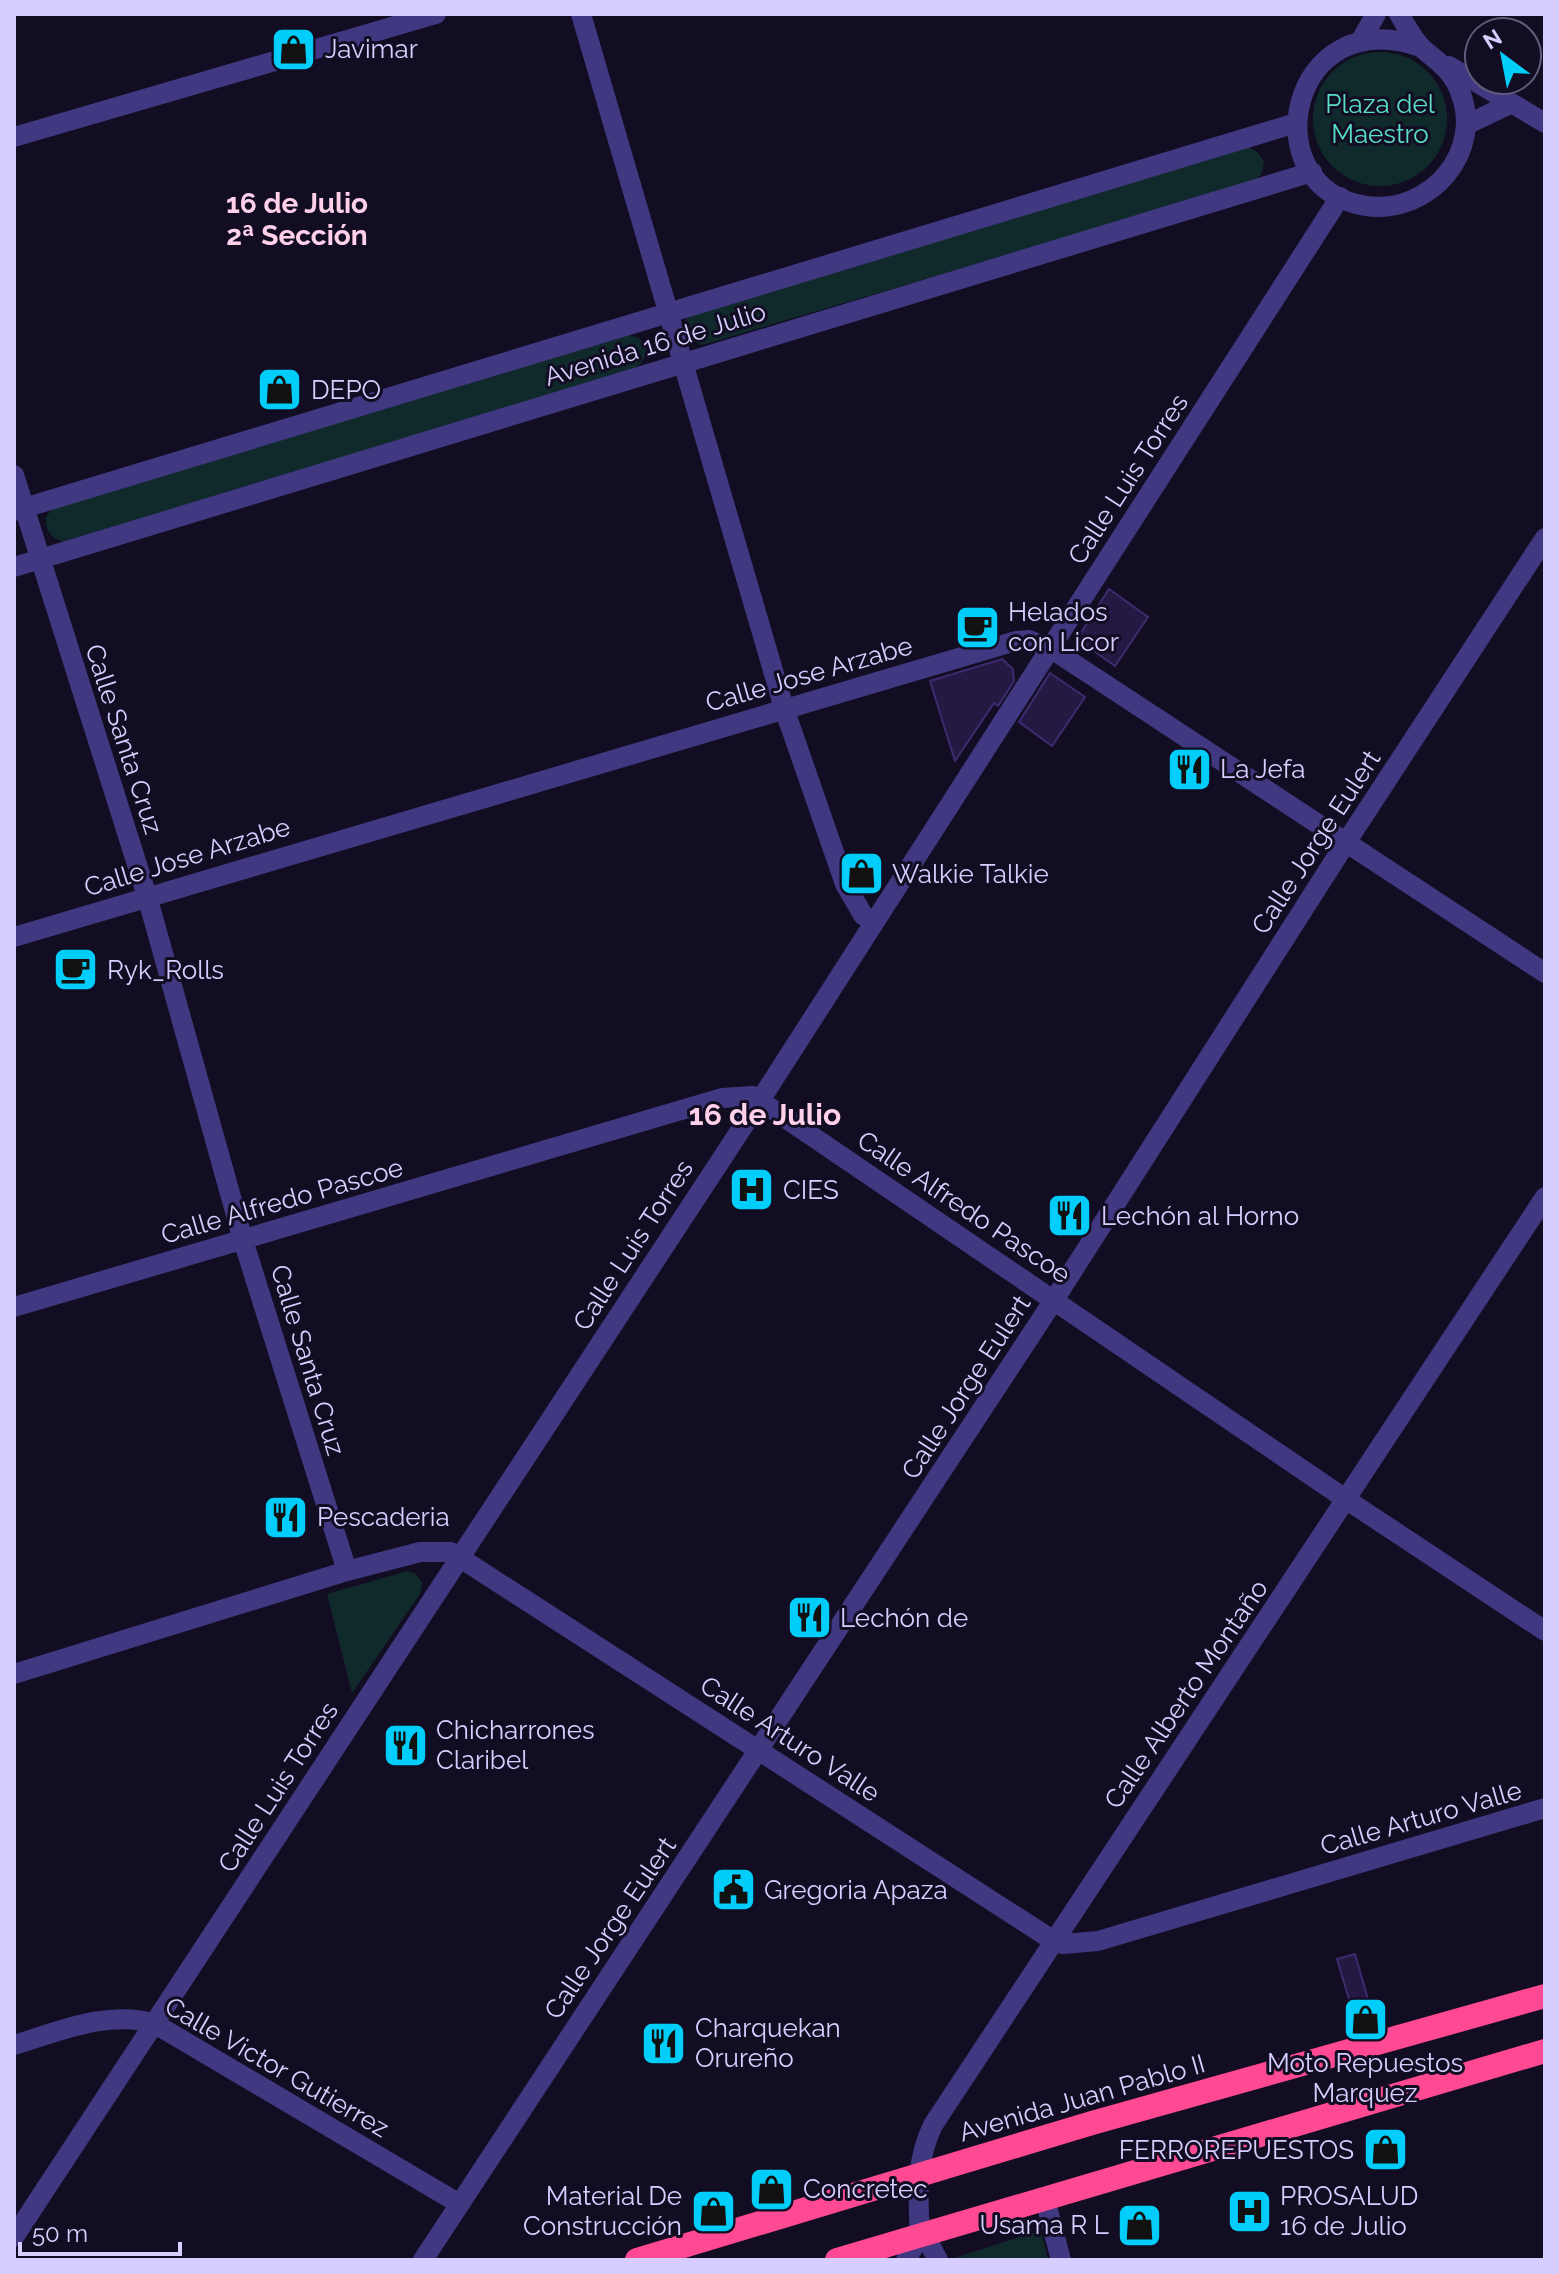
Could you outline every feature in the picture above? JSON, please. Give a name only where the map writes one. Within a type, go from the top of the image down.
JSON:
[{"type":"highway","name":"Avenida Juan Pablo II","points":[[637,2260],[1107,2118],[1545,1996]]},
{"type":"highway","points":[[837,2260],[1545,2051]]},
{"type":"street","points":[[14,137],[436,14]]},
{"type":"street","points":[[581,14],[784,708],[845,884],[863,915],[874,922]]},
{"type":"street","points":[[1361,40],[1376,14]]},
{"type":"street","points":[[1399,14],[1430,53],[1460,89],[1466,125],[1462,149],[1450,171],[1433,189],[1412,201],[1388,207],[1364,205],[1340,197],[1325,186],[1312,172],[1300,149],[1296,123],[1301,95],[1314,70],[1335,51],[1361,40],[1391,39],[1430,53],[1545,123]]},
{"type":"street","points":[[1466,125],[1510,104]]},
{"type":"street","name":"Avenida 16 de Julio","points":[[19,509],[1296,123]]},
{"type":"street","name":"Avenida 16 de Julio","points":[[14,567],[1312,172]]},
{"type":"street","name":"Calle Luis Torres","points":[[14,2237],[761,1099],[1340,197]]},
{"type":"street","name":"Calle Santa Cruz","points":[[14,475],[19,509],[39,559],[147,896],[243,1240],[347,1571]]},
{"type":"street","name":"Calle Jorge Eulert","points":[[423,2260],[1054,1300],[1545,538]]},
{"type":"street","name":"Calle Jose Arzabe","points":[[14,937],[784,708],[1016,641],[1029,640],[1050,648],[1545,973]]},
{"type":"street","name":"Calle Alfredo Pascoe","points":[[14,1307],[722,1098],[742,1095],[761,1099],[1347,1500],[1545,1631]]},
{"type":"street","name":"Calle Alberto Montaño","points":[[920,2236],[917,2176],[925,2141],[933,2125],[1545,1197]]},
{"type":"street","name":"Calle Arturo Valle","points":[[14,1674],[347,1571],[439,1550],[459,1556],[1063,1944],[1098,1941],[1545,1808]]},
{"type":"street","name":"Calle Victor Gutierrez","points":[[14,2045],[105,2021],[142,2020],[155,2024],[458,2203]]},
{"type":"street","points":[[1045,2199],[1061,2260]]},
{"type":"street","points":[[906,2260],[920,2236],[938,2260]]},
{"type":"green space","name":"Plaza del Maestro","points":[[1380,52],[1405,58],[1427,72],[1441,94],[1447,119],[1441,144],[1427,166],[1405,180],[1380,186],[1355,180],[1333,166],[1319,144],[1313,119],[1319,94],[1333,72],[1355,58]]},
{"type":"green space","points":[[1247,146],[1264,161],[1262,173],[1255,182],[702,345],[690,340],[684,330],[686,319],[693,312]]},
{"type":"green space","points":[[628,335],[641,340],[646,349],[643,359],[633,369],[62,542],[47,529],[46,516],[54,508]]},
{"type":"green space","points":[[408,1571],[416,1574],[422,1583],[420,1594],[352,1693],[327,1594]]},
{"type":"green space","points":[[1041,2230],[1048,2260],[951,2260],[951,2259]]},
{"type":"building","points":[[1109,589],[1148,617],[1115,666],[1077,639]]},
{"type":"building","points":[[1002,659],[1013,669],[1014,681],[998,706],[994,703],[955,761],[930,681]]},
{"type":"building","points":[[1050,673],[1085,697],[1052,746],[1019,722]]},
{"type":"building","points":[[1355,1954],[1374,2020],[1357,2026],[1337,1959]]},
{"type":"place","name":"Javimar","points":[[294,49]]},
{"type":"place","name":"DEPO","points":[[280,390]]},
{"type":"place","name":"Helados con Licor","points":[[977,627]]},
{"type":"place","name":"La Jefa","points":[[1189,769]]},
{"type":"place","name":"Walkie Talkie","points":[[861,874]]},
{"type":"place","name":"Ryk_Rolls","points":[[76,970]]},
{"type":"place","name":"CIES","points":[[752,1190]]},
{"type":"place","name":"Lechón al Horno","points":[[1070,1216]]},
{"type":"place","name":"Pescaderia","points":[[286,1517]]},
{"type":"place","name":"Lechón de","points":[[809,1618]]},
{"type":"place","name":"Chicharrones Claribel","points":[[405,1745]]},
{"type":"place","name":"Gregoria Apaza","points":[[733,1890]]},
{"type":"place","name":"Moto Repuestos Marquez","points":[[1365,2020]]},
{"type":"place","name":"Charquekan Orureño","points":[[664,2043]]},
{"type":"place","name":"FERROREPUESTOS","points":[[1385,2150]]},
{"type":"place","name":"Concretec","points":[[772,2189]]},
{"type":"place","name":"Material De Construcción","points":[[713,2211]]},
{"type":"place","name":"PROSALUD 16 de Julio","points":[[1249,2211]]},
{"type":"place","name":"Usama R L","points":[[1140,2225]]},
{"type":"district","name":"16 de Julio 2ª Sección","points":[[297,219]]},
{"type":"district","name":"16 de Julio","points":[[765,1114]]}]
